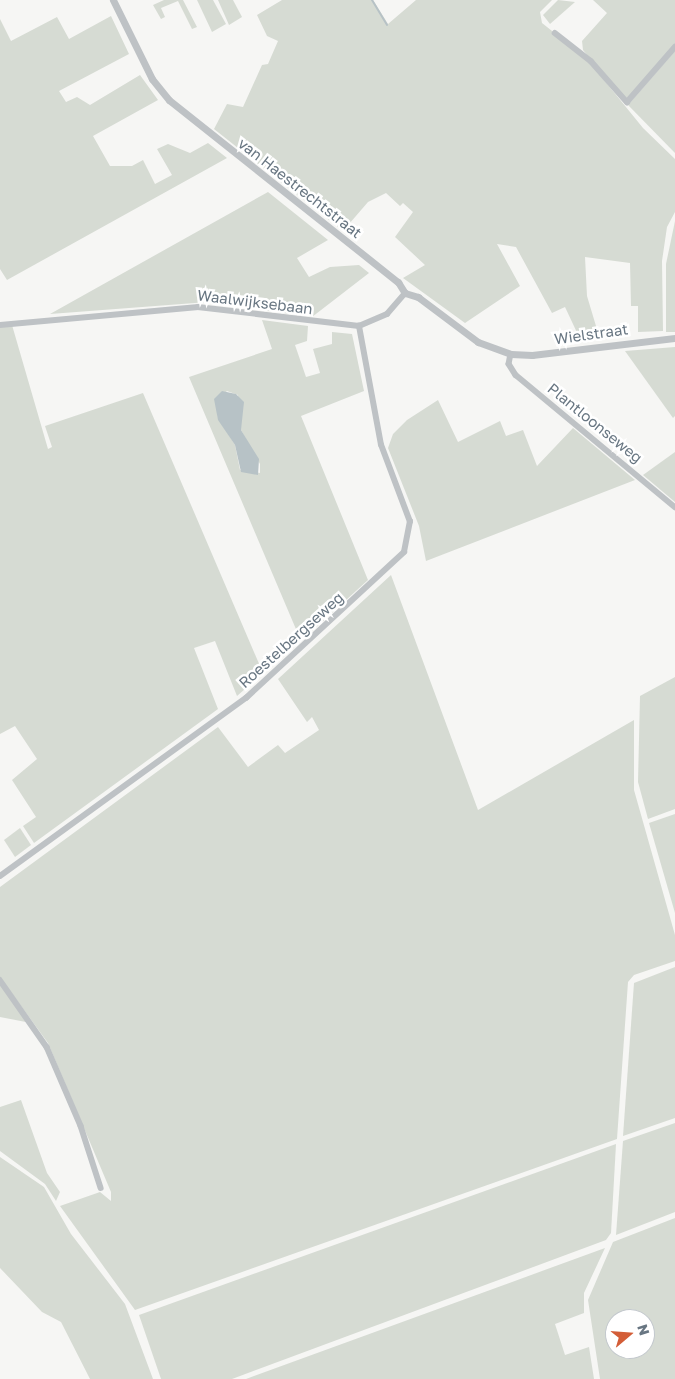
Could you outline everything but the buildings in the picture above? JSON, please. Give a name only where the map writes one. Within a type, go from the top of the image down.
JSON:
[{"type":"street","name":"van Haestrechtstraat","points":[[113,0],[161,92],[398,282],[405,293],[418,297],[478,342],[511,354]]},
{"type":"street","points":[[555,33],[586,56],[626,102],[675,47]]},
{"type":"street","points":[[359,326],[387,314],[405,293]]},
{"type":"street","name":"Waalwijksebaan","points":[[0,325],[198,306],[359,326]]},
{"type":"street","name":"Roestelbergseweg","points":[[0,876],[246,698],[404,552],[410,522],[381,445],[359,326]]},
{"type":"street","name":"Wielstraat","points":[[511,354],[675,338]]},
{"type":"street","name":"Plantloonseweg","points":[[511,354],[509,364],[516,375],[675,507]]},
{"type":"street","points":[[0,980],[47,1047],[81,1126],[101,1188]]},
{"type":"shaded area","points":[[164,0],[183,0],[197,27],[192,29],[178,1],[161,8],[165,17],[161,19],[153,5]]},
{"type":"shaded area","points":[[197,0],[213,0],[226,24],[212,32]]},
{"type":"shaded area","points":[[218,0],[233,0],[242,17],[229,25]]},
{"type":"shaded area","points":[[282,0],[373,0],[388,24],[416,0],[552,0],[540,12],[542,23],[586,58],[643,128],[675,159],[675,212],[667,227],[662,261],[663,331],[638,332],[638,306],[631,306],[630,263],[585,257],[587,296],[599,336],[580,339],[565,307],[552,313],[516,247],[497,244],[520,286],[465,323],[403,278],[425,265],[395,237],[413,212],[403,203],[400,206],[386,193],[368,202],[343,231],[214,129],[227,104],[243,107],[262,65],[268,64],[278,41],[267,36],[257,15]]},
{"type":"shaded area","points":[[558,0],[575,2],[550,24],[543,15]]},
{"type":"shaded area","points":[[593,0],[675,0],[675,46],[625,101],[583,50],[582,41],[607,13]]},
{"type":"shaded area","points":[[111,16],[129,54],[59,91],[66,102],[77,97],[90,105],[140,75],[158,100],[93,136],[110,166],[132,166],[143,160],[155,184],[172,175],[157,149],[168,144],[190,153],[208,143],[227,158],[7,280],[0,269],[0,19],[11,41],[57,17],[69,39]]},
{"type":"shaded area","points":[[675,51],[675,153],[628,105]]},
{"type":"shaded area","points":[[268,192],[328,240],[297,258],[309,277],[330,267],[359,265],[369,273],[312,317],[208,302],[50,314]]},
{"type":"shaded area","points":[[675,221],[675,332],[666,332],[666,264]]},
{"type":"shaded area","points":[[262,320],[308,326],[307,341],[295,345],[306,377],[320,373],[313,349],[332,344],[332,332],[352,334],[364,391],[301,416],[368,580],[301,641],[189,377],[272,349]],"holes":[[[227,391],[238,395],[241,430],[260,464],[260,473],[240,470],[235,445],[218,418],[216,400]]]},
{"type":"shaded area","points":[[12,325],[48,449],[52,447],[45,426],[143,393],[263,673],[237,696],[215,641],[194,648],[218,709],[34,843],[23,826],[36,817],[12,780],[37,759],[15,726],[0,734],[0,326]]},
{"type":"shaded area","points":[[675,347],[675,416],[673,418],[625,351]]},
{"type":"shaded area","points":[[222,391],[236,394],[244,402],[241,430],[259,459],[258,475],[241,472],[235,445],[218,420],[214,399]]},
{"type":"shaded area","points":[[438,400],[458,442],[500,421],[506,436],[523,430],[537,466],[573,428],[635,480],[426,561],[419,526],[388,448],[393,434],[407,420]]},
{"type":"shaded area","points":[[675,452],[675,502],[643,475]]},
{"type":"shaded area","points":[[391,575],[478,810],[634,720],[634,790],[675,935],[675,961],[634,975],[628,982],[617,1139],[135,1310],[60,1206],[100,1192],[111,1201],[111,1192],[48,1043],[0,977],[0,887],[218,727],[248,767],[278,745],[285,753],[319,730],[312,717],[307,722],[278,679]]},
{"type":"shaded area","points":[[675,677],[675,809],[648,819],[638,782],[640,696]]},
{"type":"shaded area","points":[[675,814],[675,913],[649,823]]},
{"type":"shaded area","points":[[20,828],[31,845],[15,857],[4,840]]},
{"type":"shaded area","points":[[675,967],[675,1118],[623,1136],[634,983]]},
{"type":"shaded area","points":[[0,983],[31,1023],[0,1017]]},
{"type":"shaded area","points":[[21,1100],[47,1173],[60,1192],[56,1201],[45,1184],[0,1151],[0,1107]]},
{"type":"shaded area","points":[[675,1123],[675,1212],[616,1235],[623,1141]]},
{"type":"shaded area","points":[[616,1144],[611,1233],[606,1240],[232,1379],[161,1379],[139,1315]]},
{"type":"shaded area","points":[[0,1157],[44,1187],[71,1234],[125,1304],[153,1379],[90,1379],[61,1322],[42,1312],[0,1268]]},
{"type":"shaded area","points":[[675,1218],[675,1379],[600,1379],[588,1300],[613,1242]]},
{"type":"shaded area","points":[[605,1248],[584,1293],[584,1313],[555,1324],[565,1355],[589,1347],[594,1379],[246,1379]]},
{"type":"waterway","points":[[372,0],[387,25]]}]
